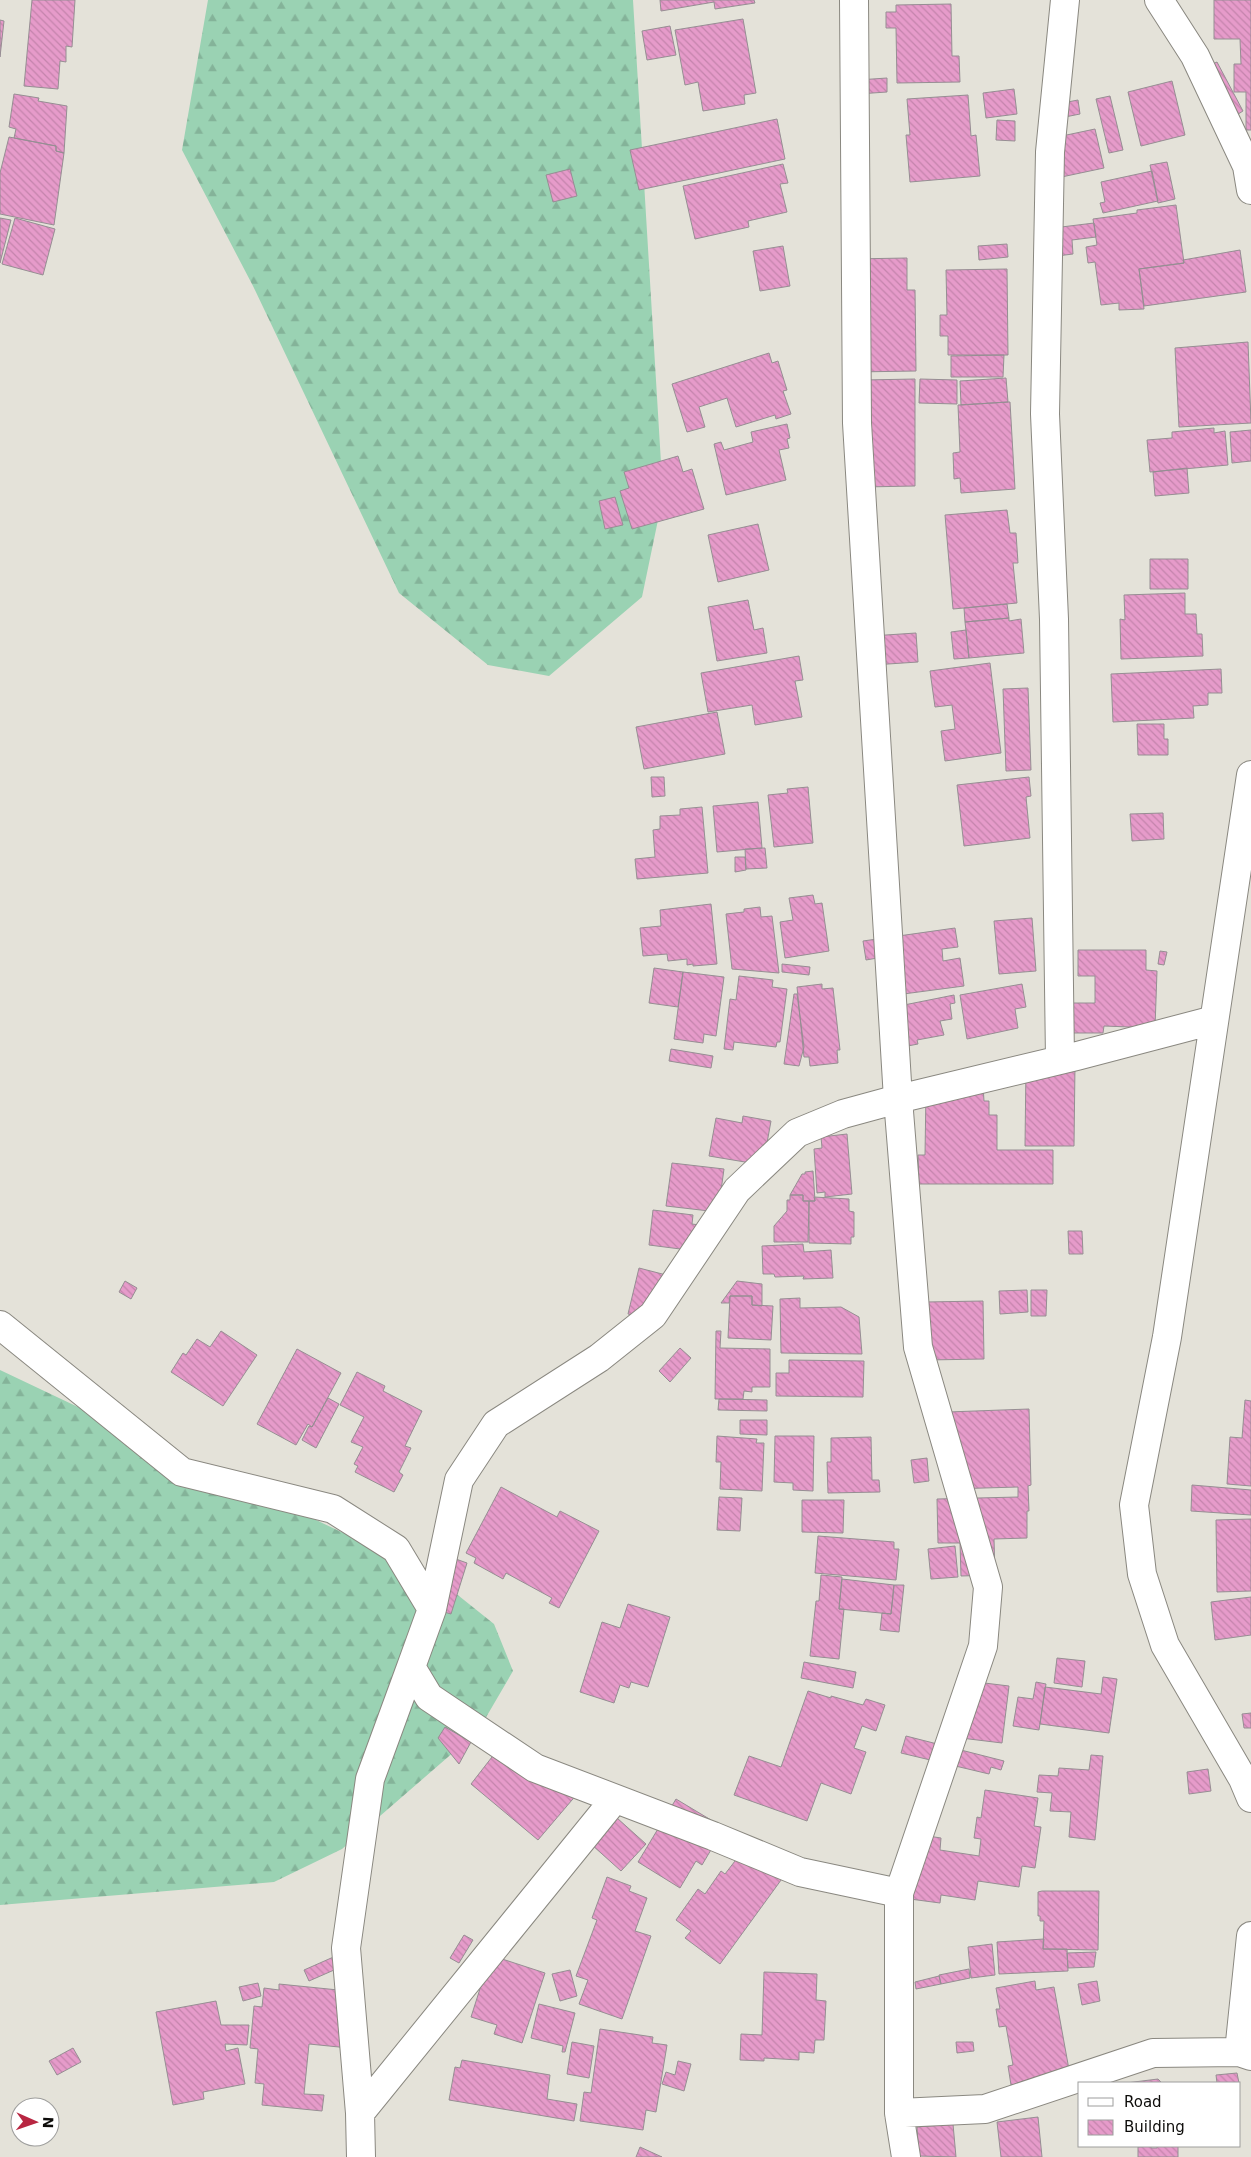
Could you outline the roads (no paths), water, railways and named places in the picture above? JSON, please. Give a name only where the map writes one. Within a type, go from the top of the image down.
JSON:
[{"type":"street","points":[[854,0],[857,423],[898,1099],[918,1347],[988,1587],[983,1646],[899,1893],[898,2113],[906,2157]]},
{"type":"street","points":[[1060,1059],[1054,619],[1044,414],[1050,152],[1065,0]]},
{"type":"street","points":[[1159,0],[1195,56],[1247,166],[1251,190]]},
{"type":"street","points":[[1251,775],[1167,1337],[1134,1505],[1142,1574],[1164,1644],[1243,1779],[1251,1798]]},
{"type":"street","points":[[361,2157],[360,2113],[346,1948],[370,1779],[432,1609],[459,1480],[496,1424],[599,1358],[653,1315],[737,1190],[797,1133],[843,1114],[898,1099],[1214,1020]]},
{"type":"street","points":[[0,1325],[182,1472],[333,1509],[396,1549],[432,1609]]},
{"type":"street","points":[[411,1667],[429,1697],[535,1768],[614,1800],[713,1836],[800,1872],[899,1893]]},
{"type":"street","points":[[360,2113],[614,1800]]},
{"type":"street","points":[[898,2113],[985,2109],[1153,2053],[1245,2054],[1251,1936]]}]
